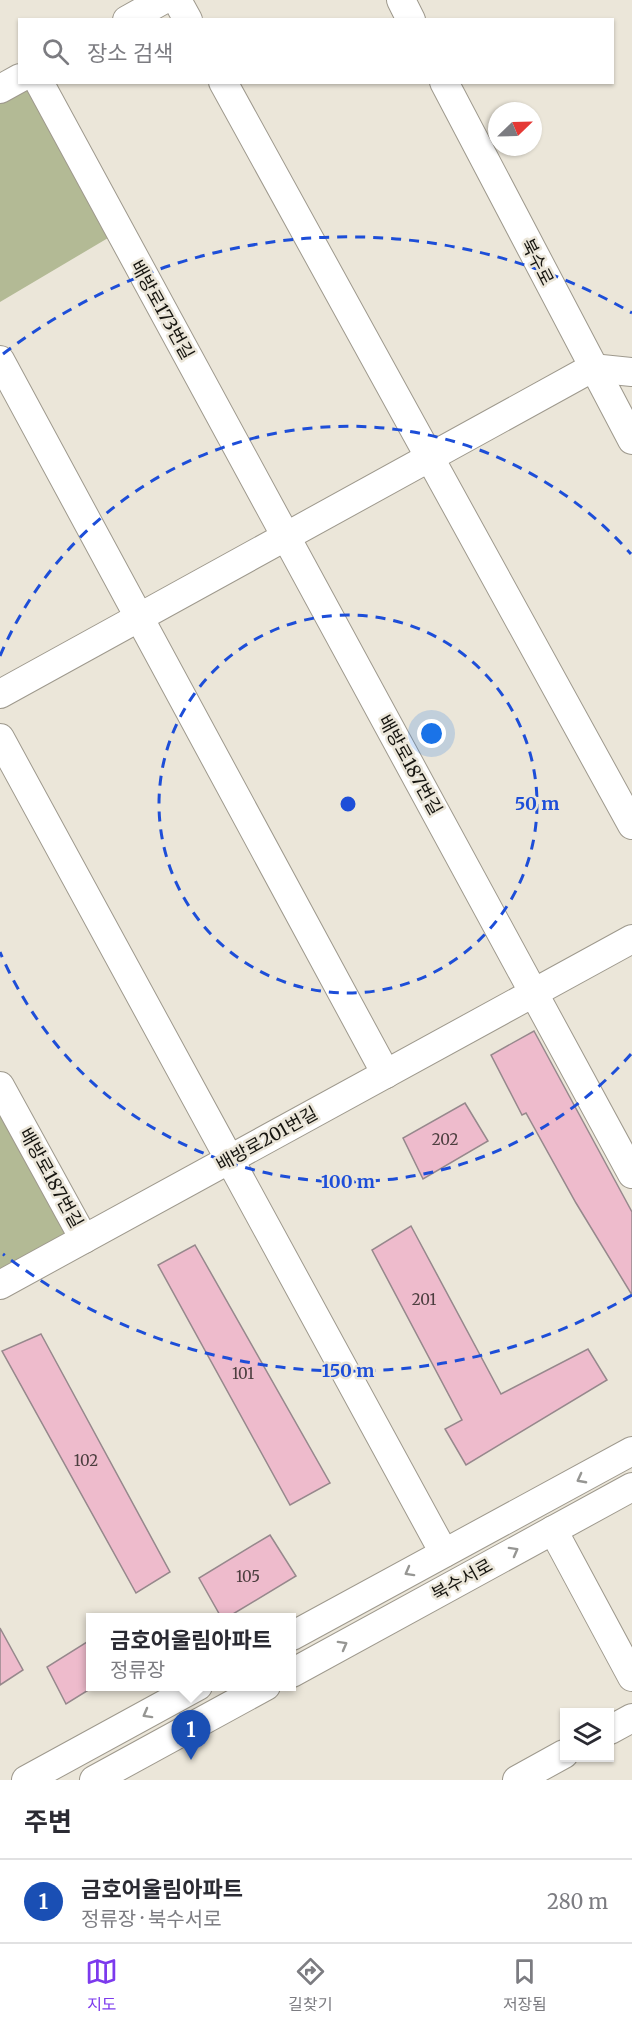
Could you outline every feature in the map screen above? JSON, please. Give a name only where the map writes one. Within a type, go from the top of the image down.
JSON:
[{"type":"street","points":[[131,18],[163,0]]},
{"type":"street","points":[[177,0],[187,18]]},
{"type":"street","points":[[401,0],[410,18]]},
{"type":"street","points":[[0,89],[18,79]]},
{"type":"street","name":"배방로173번길","points":[[40,84],[286,537]]},
{"type":"street","points":[[224,84],[632,825]]},
{"type":"street","name":"북수로","points":[[445,84],[592,368],[632,440]]},
{"type":"street","points":[[0,360],[386,1074]]},
{"type":"street","points":[[0,694],[592,368],[632,372]]},
{"type":"street","name":"배방로187번길","points":[[286,537],[534,993]]},
{"type":"street","points":[[0,738],[444,1553]]},
{"type":"street","name":"배방로201번길","points":[[0,1285],[632,939]]},
{"type":"street","points":[[534,993],[632,1174]]},
{"type":"street","name":"배방로187번길","points":[[0,1086],[84,1239]]},
{"type":"street","name":"북수서로","points":[[296,1633],[632,1451]]},
{"type":"street","name":"북수서로","points":[[296,1670],[632,1487]]},
{"type":"street","points":[[554,1530],[632,1677]]},
{"type":"street","points":[[26,1780],[189,1691]]},
{"type":"street","points":[[94,1780],[257,1691]]},
{"type":"street","points":[[614,1727],[632,1718]]},
{"type":"street","points":[[517,1780],[560,1756]]},
{"type":"green space","points":[[29,86],[108,238],[0,302],[0,103]]},
{"type":"green space","points":[[0,1101],[82,1247],[0,1292]]},
{"type":"building","points":[[534,1031],[632,1212],[632,1295],[576,1203],[526,1113],[522,1115],[491,1055]]},
{"type":"building","points":[[465,1103],[488,1141],[423,1179],[403,1138]]},
{"type":"building","points":[[411,1226],[501,1394],[588,1349],[607,1380],[466,1465],[445,1429],[462,1420],[372,1250]]},
{"type":"building","points":[[195,1245],[330,1483],[290,1505],[158,1265]]},
{"type":"building","points":[[41,1334],[170,1572],[136,1593],[2,1351]]},
{"type":"building","points":[[270,1535],[296,1576],[235,1613],[219,1613],[199,1578]]},
{"type":"building","points":[[0,1628],[23,1670],[0,1685]]},
{"type":"building","points":[[86,1643],[87,1691],[66,1704],[47,1667]]},
{"type":"place","name":"금호어울림아파트","points":[[191,1760]]}]
